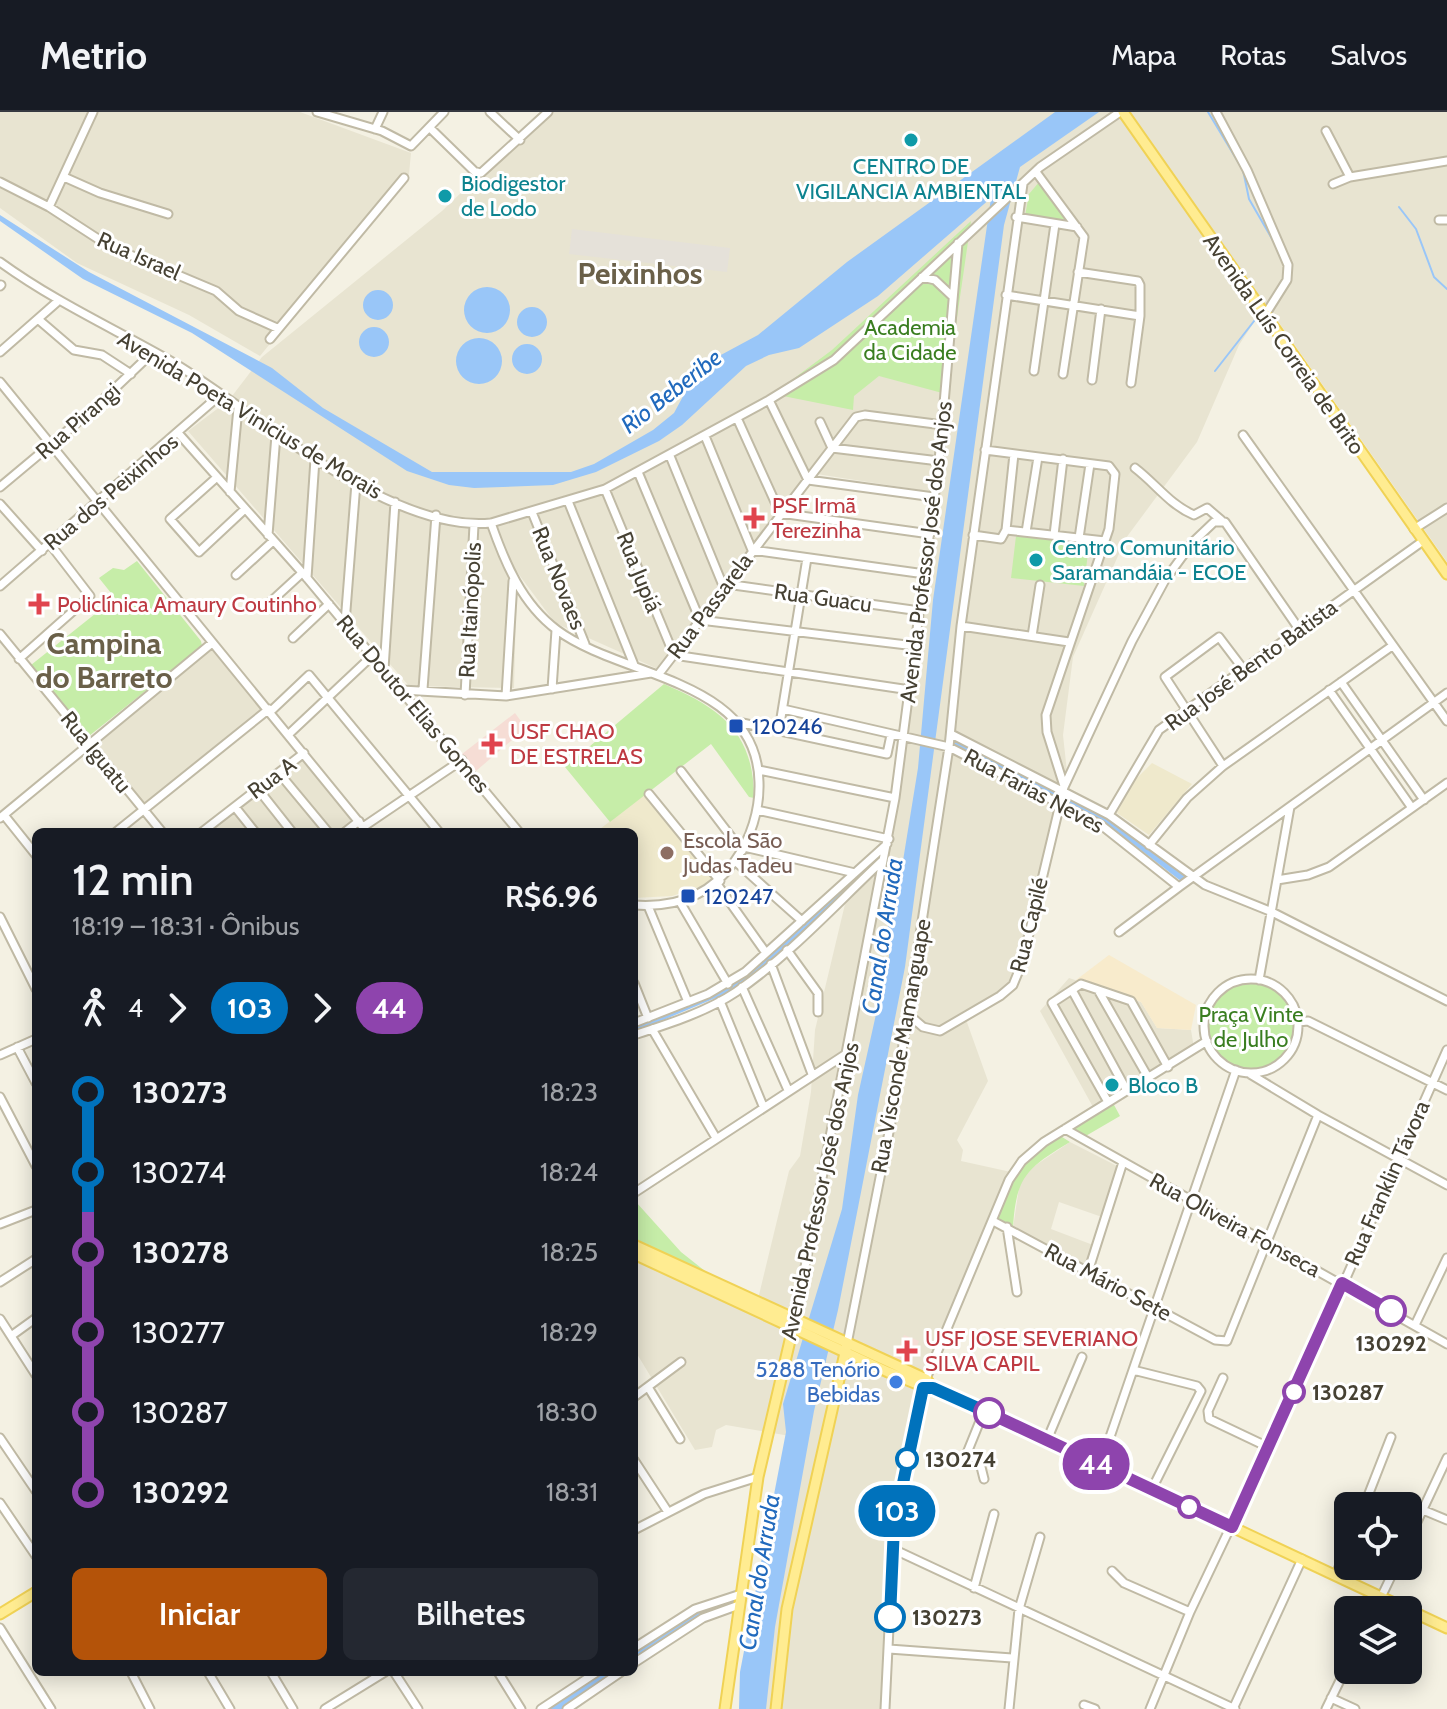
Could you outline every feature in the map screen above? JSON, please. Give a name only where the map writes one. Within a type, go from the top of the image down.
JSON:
[{"type":"main road","name":"Avenida Luís Correia de Brito","points":[[1121,112],[1447,574]]},
{"type":"main road","points":[[638,1247],[1151,1491],[1334,1574]]},
{"type":"main road","points":[[638,1256],[797,1324]]},
{"type":"main road","name":"Avenida Professor José dos Anjos","points":[[725,1709],[758,1477],[797,1324]]},
{"type":"main road","points":[[776,1709],[787,1609],[841,1345]]},
{"type":"main road","points":[[1347,1580],[1382,1596]]},
{"type":"main road","points":[[0,1614],[32,1594]]},
{"type":"main road","points":[[1422,1616],[1447,1628]]},
{"type":"street","points":[[49,207],[93,112]]},
{"type":"street","points":[[317,112],[375,129],[412,145],[444,112]]},
{"type":"street","points":[[375,129],[383,112]]},
{"type":"street","points":[[490,112],[520,140]]},
{"type":"street","points":[[430,128],[474,171],[488,170],[548,112]]},
{"type":"street","points":[[1023,183],[1121,112]]},
{"type":"street","points":[[1216,112],[1247,170],[1288,265],[1284,287],[1265,315]]},
{"type":"street","points":[[1326,131],[1350,177]]},
{"type":"street","points":[[1333,184],[1350,177],[1447,161]]},
{"type":"street","points":[[1036,172],[1084,237],[1063,374]]},
{"type":"street","points":[[64,177],[100,193],[168,214]]},
{"type":"street","points":[[270,339],[404,178]]},
{"type":"street","name":"Rua Israel","points":[[0,182],[49,207],[109,246],[216,291],[239,311],[277,328]]},
{"type":"street","name":"Avenida Poeta Vinicius de Morais","points":[[0,262],[57,302],[153,352],[276,435],[356,483],[395,502],[474,525],[532,512],[605,489],[670,456],[834,360],[1023,183]]},
{"type":"street","name":"Avenida Professor José dos Anjos","points":[[945,746],[951,734],[961,626],[1023,183]]},
{"type":"street","points":[[1016,217],[1077,227]]},
{"type":"street","points":[[1034,371],[1055,224]]},
{"type":"street","name":"Avenida Professor José dos Anjos","points":[[797,1324],[907,738],[915,646],[943,425],[952,296],[961,241]]},
{"type":"street","points":[[1078,272],[1138,281],[1142,297],[1131,383]]},
{"type":"street","points":[[922,277],[935,280],[952,296]]},
{"type":"street","points":[[1006,295],[1140,316]]},
{"type":"street","points":[[0,352],[57,302]]},
{"type":"street","points":[[1092,380],[1101,309]]},
{"type":"street","points":[[39,320],[74,350],[102,355],[131,374]]},
{"type":"street","name":"Rua Pirangi","points":[[0,487],[153,352]]},
{"type":"street","points":[[0,382],[363,827],[462,760]]},
{"type":"street","name":"Rua dos Peixinhos","points":[[0,586],[99,504],[220,395]]},
{"type":"street","points":[[769,400],[808,480],[934,497]]},
{"type":"street","points":[[230,492],[238,408]]},
{"type":"street","name":"Rua Passarela","points":[[655,674],[674,655],[780,513],[860,415],[943,425]]},
{"type":"street","points":[[737,418],[780,513],[930,534]]},
{"type":"street","points":[[820,422],[832,448],[939,461]]},
{"type":"street","name":"Rua Doutor Elias Gomes","points":[[179,434],[329,604],[516,828]]},
{"type":"street","points":[[236,575],[270,538],[276,435]]},
{"type":"street","points":[[1243,435],[1447,721]]},
{"type":"street","points":[[705,436],[752,550],[925,574]]},
{"type":"street","points":[[985,450],[1109,466],[1115,474],[1105,541],[1069,642],[1046,722],[1062,795]]},
{"type":"street","points":[[973,535],[1001,539],[1006,530],[1014,454]]},
{"type":"street","points":[[670,456],[725,586]]},
{"type":"street","points":[[1026,532],[1038,457]]},
{"type":"street","points":[[265,607],[304,576],[315,459]]},
{"type":"street","points":[[1054,535],[1063,459]]},
{"type":"street","points":[[1079,538],[1090,464]]},
{"type":"street","points":[[1135,468],[1156,484],[1172,504],[1192,515],[1207,508],[1223,521],[1299,629]]},
{"type":"street","points":[[638,472],[700,620],[915,646]]},
{"type":"street","points":[[216,478],[170,519],[199,552],[245,509]]},
{"type":"street","points":[[345,623],[356,483]]},
{"type":"street","name":"Rua Jupiá","points":[[605,489],[674,655]]},
{"type":"street","points":[[568,501],[634,665]]},
{"type":"street","points":[[384,669],[395,502]]},
{"type":"street","points":[[0,504],[42,551]]},
{"type":"street","points":[[1414,529],[1447,508]]},
{"type":"street","name":"Rua Novaes","points":[[532,512],[585,644]]},
{"type":"street","points":[[423,689],[436,515]]},
{"type":"street","points":[[1062,795],[1132,641],[1165,580],[1192,543],[1214,522],[1223,521]]},
{"type":"street","points":[[491,523],[513,581],[556,630],[710,701],[738,722],[887,754],[891,735]]},
{"type":"street","name":"Rua Itainópolis","points":[[465,695],[474,525]]},
{"type":"street","points":[[1006,530],[1105,541]]},
{"type":"street","name":"Rua José Bento Batista","points":[[1109,815],[1159,730],[1423,541]]},
{"type":"street","points":[[19,659],[90,596],[50,544]]},
{"type":"street","points":[[779,730],[807,558]]},
{"type":"street","points":[[506,696],[513,581]]},
{"type":"street","points":[[1032,636],[1040,585]]},
{"type":"street","name":"Rua Guacu","points":[[725,586],[920,611]]},
{"type":"street","points":[[293,638],[329,604]]},
{"type":"street","points":[[961,626],[1069,642]]},
{"type":"street","points":[[552,689],[556,630]]},
{"type":"street","name":"Rua Iguatu","points":[[0,634],[159,828]]},
{"type":"street","points":[[1223,766],[1165,677],[1213,639],[1221,638],[1244,670]]},
{"type":"street","points":[[32,851],[2,817],[212,643]]},
{"type":"street","points":[[1149,845],[1187,798],[1223,766],[1392,646]]},
{"type":"street","points":[[674,655],[910,690]]},
{"type":"street","points":[[289,734],[372,656]]},
{"type":"street","points":[[402,690],[506,696],[655,674]]},
{"type":"street","points":[[121,828],[270,710],[309,675],[329,695],[436,828]]},
{"type":"street","points":[[1341,682],[1424,800]]},
{"type":"street","points":[[1329,690],[1412,808]]},
{"type":"street","points":[[1119,932],[1447,693]]},
{"type":"street","name":"Rua Farias Neves","points":[[783,709],[945,746],[1109,815],[1192,877],[1272,912],[1447,1001]]},
{"type":"street","points":[[638,905],[680,902],[718,882],[743,849],[757,810],[759,770],[738,722]]},
{"type":"street","name":"Rua Farias Neves","points":[[951,734],[1062,795],[1179,887]]},
{"type":"street","name":"Rua Visconde Mamanguape","points":[[841,1345],[891,1122],[945,746]]},
{"type":"street","name":"Rua A","points":[[207,828],[304,753]]},
{"type":"street","points":[[759,770],[895,798]]},
{"type":"street","points":[[681,771],[743,849],[855,873]]},
{"type":"street","points":[[279,773],[325,828]]},
{"type":"street","points":[[1277,880],[1308,875],[1329,867],[1447,783]]},
{"type":"street","points":[[258,789],[289,828]]},
{"type":"street","points":[[649,794],[718,882],[766,953]]},
{"type":"street","name":"Rua Capilé","points":[[908,1014],[923,1027],[940,1031],[1013,985],[1022,963],[1062,795]]},
{"type":"street","points":[[235,807],[252,828]]},
{"type":"street","points":[[1259,980],[1290,807]]},
{"type":"street","points":[[757,810],[888,842]]},
{"type":"street","points":[[213,823],[217,828]]},
{"type":"street","points":[[638,1022],[728,984],[888,842]]},
{"type":"street","points":[[638,1034],[720,1001],[742,987],[787,950],[885,859]]},
{"type":"street","points":[[735,861],[802,921]]},
{"type":"street","points":[[680,902],[728,984]]},
{"type":"street","points":[[648,906],[688,1002]]},
{"type":"street","points":[[0,917],[32,981]]},
{"type":"street","points":[[787,950],[818,993],[818,1012]]},
{"type":"street","points":[[771,964],[812,1074]]},
{"type":"street","points":[[1248,1073],[1272,1068],[1282,1062],[1294,1046],[1298,1022],[1285,993],[1259,980],[1231,984],[1219,993],[1205,1019],[1207,1041],[1222,1063],[1248,1073],[1447,1185]]},
{"type":"street","points":[[1108,1102],[1052,1003],[1081,984],[1131,1001],[1168,1067]]},
{"type":"street","points":[[742,987],[788,1090]]},
{"type":"street","points":[[1072,990],[1127,1091]]},
{"type":"street","points":[[1098,990],[1149,1079]]},
{"type":"street","points":[[638,993],[648,1018]]},
{"type":"street","points":[[720,1001],[763,1106]]},
{"type":"street","points":[[1298,1022],[1308,1021],[1447,1090]]},
{"type":"street","points":[[652,1029],[716,1138]]},
{"type":"street","points":[[0,1055],[32,1041]]},
{"type":"street","points":[[885,1709],[893,1549],[899,1498],[927,1385],[1016,1168],[1033,1150],[1207,1041]]},
{"type":"street","points":[[17,1047],[32,1075]]},
{"type":"street","name":"Rua Franklin Távora","points":[[1150,1709],[1190,1612],[1232,1527],[1447,1050]]},
{"type":"street","points":[[638,1190],[849,1052]]},
{"type":"street","points":[[1100,1466],[1236,1070]]},
{"type":"street","points":[[0,1097],[32,1158]]},
{"type":"street","points":[[1264,1243],[1318,1115]]},
{"type":"street","name":"Rua Oliveira Fonseca","points":[[1065,1129],[1447,1344]]},
{"type":"street","points":[[1088,1272],[1123,1162]]},
{"type":"street","points":[[0,1224],[32,1212]]},
{"type":"street","name":"Rua Mário Sete","points":[[993,1221],[1222,1342],[1230,1337],[1264,1243]]},
{"type":"street","points":[[1007,1227],[1017,1292]]},
{"type":"street","points":[[1415,1325],[1447,1258]]},
{"type":"street","points":[[0,1282],[32,1262]]},
{"type":"street","points":[[0,1319],[32,1369]]},
{"type":"street","points":[[11,1336],[32,1321]]},
{"type":"street","points":[[1047,1440],[1082,1357]]},
{"type":"street","points":[[638,1394],[681,1362]]},
{"type":"street","points":[[1133,1370],[1197,1386],[1201,1391],[1151,1491]]},
{"type":"street","points":[[1223,1378],[1208,1411],[1209,1419],[1268,1447]]},
{"type":"street","points":[[648,1387],[680,1439]]},
{"type":"street","points":[[984,1411],[967,1453],[980,1463],[984,1479]]},
{"type":"street","points":[[1369,1492],[1391,1437]]},
{"type":"street","points":[[0,1438],[32,1485]]},
{"type":"street","points":[[1447,1458],[1423,1510],[1447,1520]]},
{"type":"street","points":[[638,1466],[668,1512]]},
{"type":"street","points":[[638,1528],[704,1494],[758,1477]]},
{"type":"street","points":[[0,1503],[32,1550]]},
{"type":"street","points":[[974,1588],[994,1514]]},
{"type":"street","points":[[1009,1709],[1019,1609],[1040,1537]]},
{"type":"street","points":[[893,1549],[1234,1709],[1302,1559]]},
{"type":"street","points":[[1112,1571],[1124,1583],[1190,1612]]},
{"type":"street","points":[[1382,1596],[1389,1580]]},
{"type":"street","points":[[638,1645],[695,1609],[741,1594]]},
{"type":"street","points":[[638,1660],[703,1618],[739,1605]]},
{"type":"street","points":[[0,1628],[51,1709]]},
{"type":"street","points":[[889,1649],[1012,1658]]},
{"type":"street","points":[[133,1676],[150,1709]]},
{"type":"street","points":[[210,1676],[230,1709]]},
{"type":"street","points":[[273,1676],[293,1709]]},
{"type":"street","points":[[325,1709],[379,1676]]},
{"type":"street","points":[[397,1676],[418,1709]]},
{"type":"street","points":[[500,1676],[521,1709]]},
{"type":"street","points":[[541,1709],[591,1676]]},
{"type":"street","points":[[567,1709],[615,1676]]},
{"type":"street","points":[[1326,1709],[1338,1684]]},
{"type":"street","points":[[1331,1698],[1355,1709]]},
{"type":"street","points":[[1084,1705],[1095,1709]]},
{"type":"shaded area","points":[[0,112],[300,112],[411,153],[409,174],[260,356],[189,315],[77,263],[0,208]]},
{"type":"shaded area","points":[[545,112],[1447,112],[1447,562],[1266,304],[1239,345],[1197,442],[1126,538],[1073,657],[1063,735],[1068,781],[1022,974],[992,999],[964,1014],[988,1081],[957,1140],[963,1150],[961,1161],[1011,1172],[1003,1205],[929,1379],[920,1413],[902,1519],[888,1709],[756,1709],[796,1437],[726,1425],[716,1430],[712,1447],[695,1450],[638,1356],[638,1239],[650,1248],[758,1299],[789,1171],[800,1156],[811,1092],[815,1030],[851,879],[892,837],[886,831],[918,623],[933,492],[810,473],[660,670],[555,623],[517,572],[514,688],[409,686],[188,431],[229,400],[262,357],[442,211]]},
{"type":"shaded area","points":[[572,229],[730,248],[727,272],[569,254]]},
{"type":"shaded area","points":[[212,642],[265,699],[265,713],[138,809],[91,738]]},
{"type":"shaded area","name":"USF CHAO DE ESTRELAS","points":[[515,713],[526,728],[476,771],[462,754]]},
{"type":"shaded area","points":[[304,753],[359,821],[350,828],[216,827]]},
{"type":"shaded area","points":[[1152,763],[1192,784],[1149,835],[1117,813],[1132,783]]},
{"type":"shaded area","name":"Escola São Judas Tadeu","points":[[648,792],[718,875],[705,885],[672,896],[638,898],[638,828],[601,828]]},
{"type":"shaded area","points":[[1109,955],[1196,1005],[1191,1030],[1157,1028],[1141,1002],[1076,980]]},
{"type":"shaded area","points":[[1069,978],[1141,1002],[1157,1028],[1191,1030],[1194,1048],[1093,1107],[1040,1011]]},
{"type":"shaded area","points":[[1070,1142],[1117,1166],[1102,1217],[1059,1202],[1051,1229],[1093,1245],[1087,1267],[1013,1228],[1020,1181],[1027,1171]]},
{"type":"shaded area","name":"USF JOSE SEVERIANO SILVA CAPIL","points":[[904,1335],[919,1341],[909,1367],[894,1360]]},
{"type":"green space","points":[[1040,181],[1072,224],[1025,216],[1029,194]]},
{"type":"green space","name":"Academia da Cidade","points":[[971,221],[946,394],[879,376],[854,396],[853,410],[773,394],[832,350]]},
{"type":"green space","points":[[1016,536],[1089,544],[1084,586],[1011,578]]},
{"type":"green space","points":[[137,561],[202,646],[89,736],[31,665],[115,598],[99,578],[113,568],[124,570]]},
{"type":"green space","points":[[664,684],[702,703],[730,725],[748,756],[754,798],[749,797],[711,744],[610,822],[565,767]]},
{"type":"green space","name":"Praça Vinte de Julho","points":[[1251,979],[1269,983],[1284,993],[1294,1008],[1298,1026],[1294,1044],[1284,1059],[1269,1069],[1251,1073],[1233,1069],[1218,1059],[1208,1044],[1204,1026],[1208,1008],[1218,993],[1233,983]]},
{"type":"green space","points":[[1113,1103],[1120,1116],[1084,1137],[1071,1129]]},
{"type":"green space","points":[[1059,1135],[1070,1142],[1043,1159],[1026,1175],[1017,1196],[1013,1228],[999,1220],[1003,1194],[1017,1170]]},
{"type":"green space","points":[[638,1204],[681,1252],[705,1271],[703,1274],[638,1244]]},
{"type":"water","points":[[1055,112],[1099,112],[1020,167],[1004,225],[905,967],[838,1310],[814,1411],[775,1627],[766,1709],[739,1709],[740,1672],[786,1432],[783,1404],[842,1209],[858,1095],[889,956],[888,919],[901,873],[918,768],[933,600],[991,198],[878,296],[799,348],[769,355],[746,366],[682,425],[659,441],[596,472],[553,485],[474,488],[449,485],[407,471],[192,333],[83,279],[0,221],[0,215],[89,272],[272,368],[323,408],[432,472],[571,472],[594,464],[653,430],[674,413],[694,376],[706,363],[758,335],[847,262]]},
{"type":"water","points":[[487,287],[503,294],[510,310],[503,326],[487,333],[471,326],[464,310],[471,294]]},
{"type":"water","points":[[378,290],[389,294],[393,305],[389,316],[378,320],[367,316],[363,305],[367,294]]},
{"type":"water","points":[[532,307],[543,311],[547,322],[543,333],[532,337],[521,333],[517,322],[521,311]]},
{"type":"water","points":[[374,327],[385,331],[389,342],[385,353],[374,357],[363,353],[359,342],[363,331]]},
{"type":"water","points":[[479,338],[495,345],[502,361],[495,377],[479,384],[463,377],[456,361],[463,345]]},
{"type":"water","points":[[527,344],[538,348],[542,359],[538,370],[527,374],[516,370],[512,359],[516,348]]},
{"type":"waterway","points":[[1208,112],[1243,170],[1249,199],[1278,249]]},
{"type":"waterway","points":[[1399,207],[1416,229],[1434,277],[1447,289]]},
{"type":"waterway","points":[[1215,371],[1258,316]]},
{"type":"waterway","points":[[958,743],[1110,821],[1181,876]]},
{"type":"waterway","points":[[638,1026],[736,985],[851,886]]},
{"type":"waterway","points":[[638,1656],[703,1610],[721,1605]]},
{"type":"waterway","points":[[554,1709],[608,1676]]},
{"type":"bus line","name":"44","points":[[989,1413],[1232,1527],[1342,1283],[1391,1311]]},
{"type":"bus line","name":"103","points":[[890,1617],[894,1526],[923,1388],[933,1388],[989,1413]]},
{"type":"place","name":"CENTRO DE VIGILANCIA AMBIENTAL","points":[[911,140]]},
{"type":"place","name":"Biodigestor de Lodo","points":[[445,196]]},
{"type":"place","name":"PSF Irmã Terezinha","points":[[754,518]]},
{"type":"place","name":"Centro Comunitário Saramandáia - ECOE","points":[[1036,560]]},
{"type":"place","name":"Policlínica Amaury Coutinho","points":[[39,604]]},
{"type":"place","name":"120246","points":[[736,726]]},
{"type":"place","name":"USF CHAO DE ESTRELAS","points":[[492,744]]},
{"type":"place","name":"Escola São Judas Tadeu","points":[[667,853]]},
{"type":"place","name":"120247","points":[[688,896]]},
{"type":"place","name":"Bloco B","points":[[1112,1085]]},
{"type":"place","name":"130292","points":[[1391,1311]]},
{"type":"place","name":"USF JOSE SEVERIANO SILVA CAPIL","points":[[907,1351]]},
{"type":"place","name":"5288 Tenório Bebidas","points":[[896,1382]]},
{"type":"place","name":"130287","points":[[1294,1392]]},
{"type":"place","name":"130274","points":[[907,1459]]},
{"type":"place","name":"130273","points":[[890,1617]]},
{"type":"district","name":"Peixinhos","points":[[640,273]]},
{"type":"district","name":"Campina do Barreto","points":[[104,660]]},
{"type":"water label","name":"Rio Beberibe","points":[[671,391]]},
{"type":"water label","name":"Canal do Arruda","points":[[882,936]]},
{"type":"water label","name":"Canal do Arruda","points":[[759,1572]]}]
